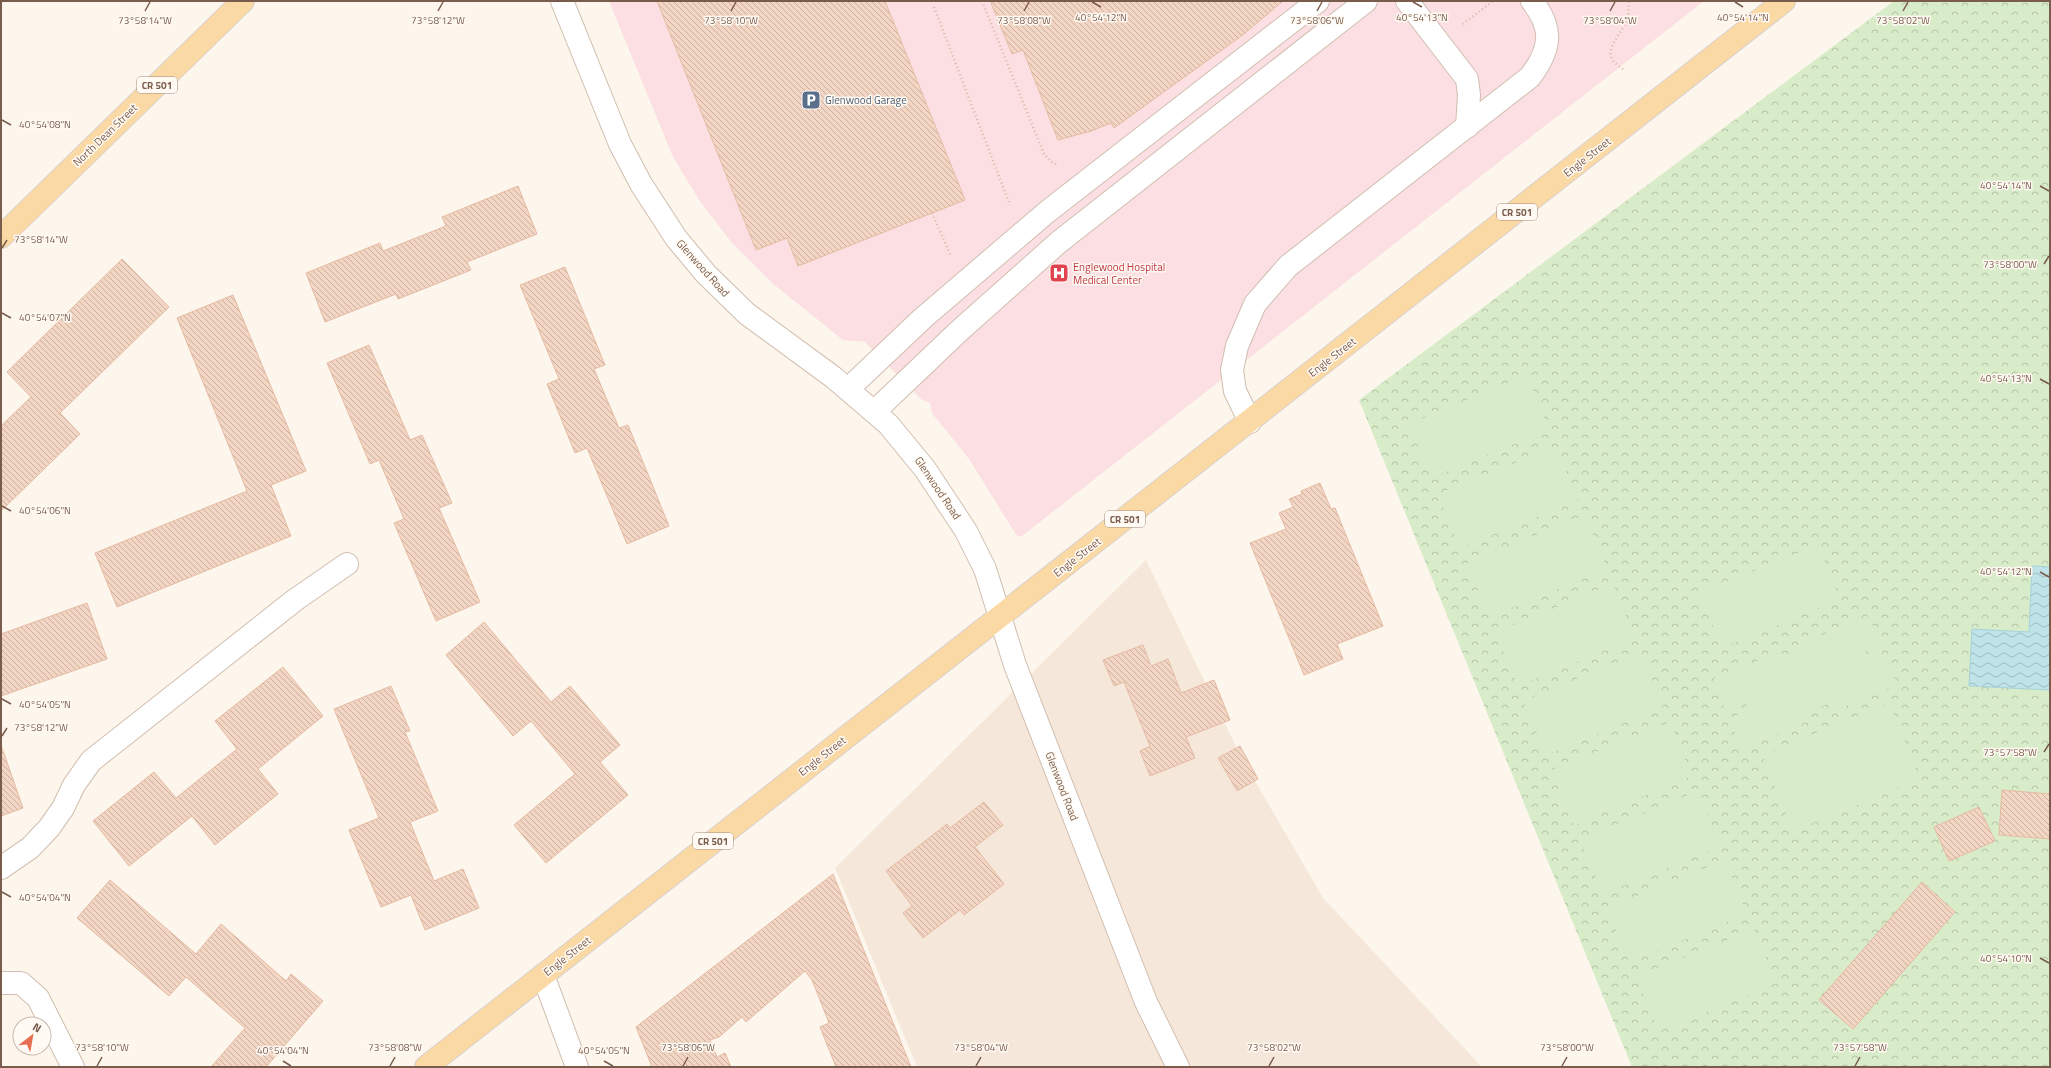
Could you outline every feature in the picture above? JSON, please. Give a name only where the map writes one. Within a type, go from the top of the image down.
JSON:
[{"type":"main road","name":"North Dean Street","points":[[1,237],[243,1]]},
{"type":"main road","name":"Engle Street","points":[[426,1067],[1250,422],[1784,1]]},
{"type":"street","name":"Glenwood Road","points":[[562,1],[620,144],[645,190],[676,238],[706,274],[743,311],[848,389],[888,424],[910,449],[942,492],[979,555],[1001,616],[1015,665],[1146,1002],[1178,1067]]},
{"type":"street","points":[[848,389],[922,318],[1046,212],[1318,1]]},
{"type":"street","points":[[874,412],[959,331],[1059,242],[1366,1]]},
{"type":"street","points":[[1407,1],[1467,79],[1469,96],[1467,128]]},
{"type":"street","points":[[1250,422],[1235,391],[1232,370],[1237,346],[1255,304],[1288,266],[1467,128],[1530,77],[1540,63],[1546,48],[1547,30],[1543,15],[1532,1]]},
{"type":"street","points":[[1,868],[30,848],[49,828],[63,808],[74,785],[91,760],[295,600],[347,564]]},
{"type":"street","points":[[543,975],[577,1067]]},
{"type":"street","points":[[1,983],[21,983],[38,998],[73,1067]]},
{"type":"path","points":[[982,1],[1044,154],[1052,162],[1062,166]]},
{"type":"path","points":[[1623,69],[1613,62],[1610,54],[1612,44],[1625,23],[1629,9],[1629,1]]},
{"type":"path","points":[[934,8],[1010,207]]},
{"type":"path","points":[[932,212],[947,249],[954,257]]},
{"type":"shaded area","name":"Englewood Hospital Medical Center","points":[[609,1],[1704,1],[1022,536],[1017,536],[969,459],[932,413],[930,403],[921,399],[865,342],[843,340],[772,283],[732,243],[699,200],[673,157]]},
{"type":"shaded area","points":[[1146,560],[1240,755],[1323,898],[1482,1067],[917,1067],[835,868]]},
{"type":"green space","points":[[1894,1],[2050,1],[2050,1067],[1632,1067],[1359,400]]},
{"type":"green space","points":[[1527,375],[1549,430],[1431,478],[1409,424]]},
{"type":"green space","points":[[1556,446],[1578,500],[1460,548],[1438,494]]},
{"type":"green space","points":[[1585,515],[1607,569],[1489,617],[1467,563]]},
{"type":"green space","points":[[1818,545],[1840,599],[1722,648],[1699,593]]},
{"type":"green space","points":[[1613,584],[1635,638],[1518,686],[1495,632]]},
{"type":"green space","points":[[1869,616],[1881,646],[1862,653],[1866,662],[1885,655],[1897,685],[1831,712],[1828,704],[1805,713],[1808,721],[1742,749],[1729,718],[1748,711],[1745,702],[1725,709],[1713,679],[1779,652],[1782,659],[1805,650],[1802,643]]},
{"type":"green space","points":[[1641,653],[1663,707],[1546,755],[1523,701]]},
{"type":"green space","points":[[1889,703],[1920,779],[1793,831],[1762,755]]},
{"type":"green space","points":[[1670,722],[1692,776],[1574,825],[1551,770]]},
{"type":"green space","points":[[1698,791],[1720,846],[1603,894],[1580,840]]},
{"type":"green space","points":[[1725,860],[1747,914],[1629,962],[1607,908]]},
{"type":"green space","points":[[1754,929],[1777,983],[1659,1031],[1636,977]]},
{"type":"water","points":[[2032,566],[2050,567],[2050,690],[1969,686],[1972,629],[2029,632]]},
{"type":"building","name":"Glenwood Garage","points":[[657,1],[885,1],[965,200],[798,266],[787,238],[756,250]]},
{"type":"building","points":[[996,1],[1283,1],[1244,34],[1114,128],[1111,123],[1091,131],[1058,140],[1023,50],[1012,54],[991,3]]},
{"type":"building","points":[[518,186],[537,234],[467,262],[471,270],[398,299],[396,294],[325,322],[306,273],[380,243],[383,251],[446,226],[442,217]]},
{"type":"building","points":[[122,259],[169,307],[60,413],[80,434],[1,511],[1,426],[31,397],[7,372]]},
{"type":"building","points":[[565,267],[605,365],[594,369],[619,428],[628,425],[669,526],[627,544],[587,448],[575,453],[547,384],[559,379],[520,285]]},
{"type":"building","points":[[233,295],[306,471],[271,485],[291,536],[117,607],[95,553],[247,491],[177,318]]},
{"type":"building","points":[[369,345],[410,440],[422,435],[452,503],[439,508],[480,602],[436,621],[394,523],[404,519],[379,460],[370,464],[327,363]]},
{"type":"building","points":[[1320,483],[1331,509],[1335,508],[1383,626],[1337,644],[1343,659],[1304,675],[1250,543],[1286,529],[1279,513],[1293,507],[1289,499],[1302,494],[1301,491]]},
{"type":"building","points":[[87,603],[107,659],[1,696],[1,634]]},
{"type":"building","points":[[484,622],[551,702],[570,686],[620,745],[600,762],[628,795],[546,863],[514,825],[575,774],[531,721],[513,736],[446,655]]},
{"type":"building","points":[[1143,645],[1151,666],[1168,659],[1181,693],[1214,680],[1230,720],[1186,737],[1195,758],[1150,776],[1140,751],[1150,746],[1124,682],[1114,686],[1103,660]]},
{"type":"building","points":[[283,667],[323,716],[258,769],[278,794],[215,845],[192,816],[129,866],[93,821],[154,772],[176,798],[237,749],[215,721]]},
{"type":"building","points":[[391,686],[410,731],[405,732],[438,811],[410,822],[434,881],[463,869],[479,908],[425,930],[411,895],[381,907],[349,830],[379,818],[334,709]]},
{"type":"building","points":[[1,745],[23,808],[1,816]]},
{"type":"building","points":[[1240,746],[1258,779],[1237,791],[1218,758]]},
{"type":"building","points":[[2002,790],[2050,794],[2050,839],[1999,835]]},
{"type":"building","points":[[984,802],[1003,825],[975,847],[1004,884],[964,915],[960,910],[923,938],[903,913],[912,906],[886,871],[947,824],[950,828]]},
{"type":"building","points":[[1979,807],[1995,841],[1949,861],[1934,827]]},
{"type":"building","points":[[833,874],[911,1067],[836,1067],[820,1027],[829,1023],[812,980],[805,971],[746,1022],[742,1017],[719,1037],[710,1040],[717,1057],[725,1053],[731,1067],[652,1067],[636,1027]]},
{"type":"building","points":[[110,880],[196,954],[221,924],[286,981],[291,974],[323,1001],[266,1067],[211,1067],[245,1028],[186,977],[169,996],[77,918]]},
{"type":"building","points":[[1922,882],[1955,912],[1853,1029],[1819,1000]]},
{"type":"place","name":"Glenwood Garage","points":[[811,100]]},
{"type":"place","name":"Englewood Hospital Medical Center","points":[[1059,273]]}]
